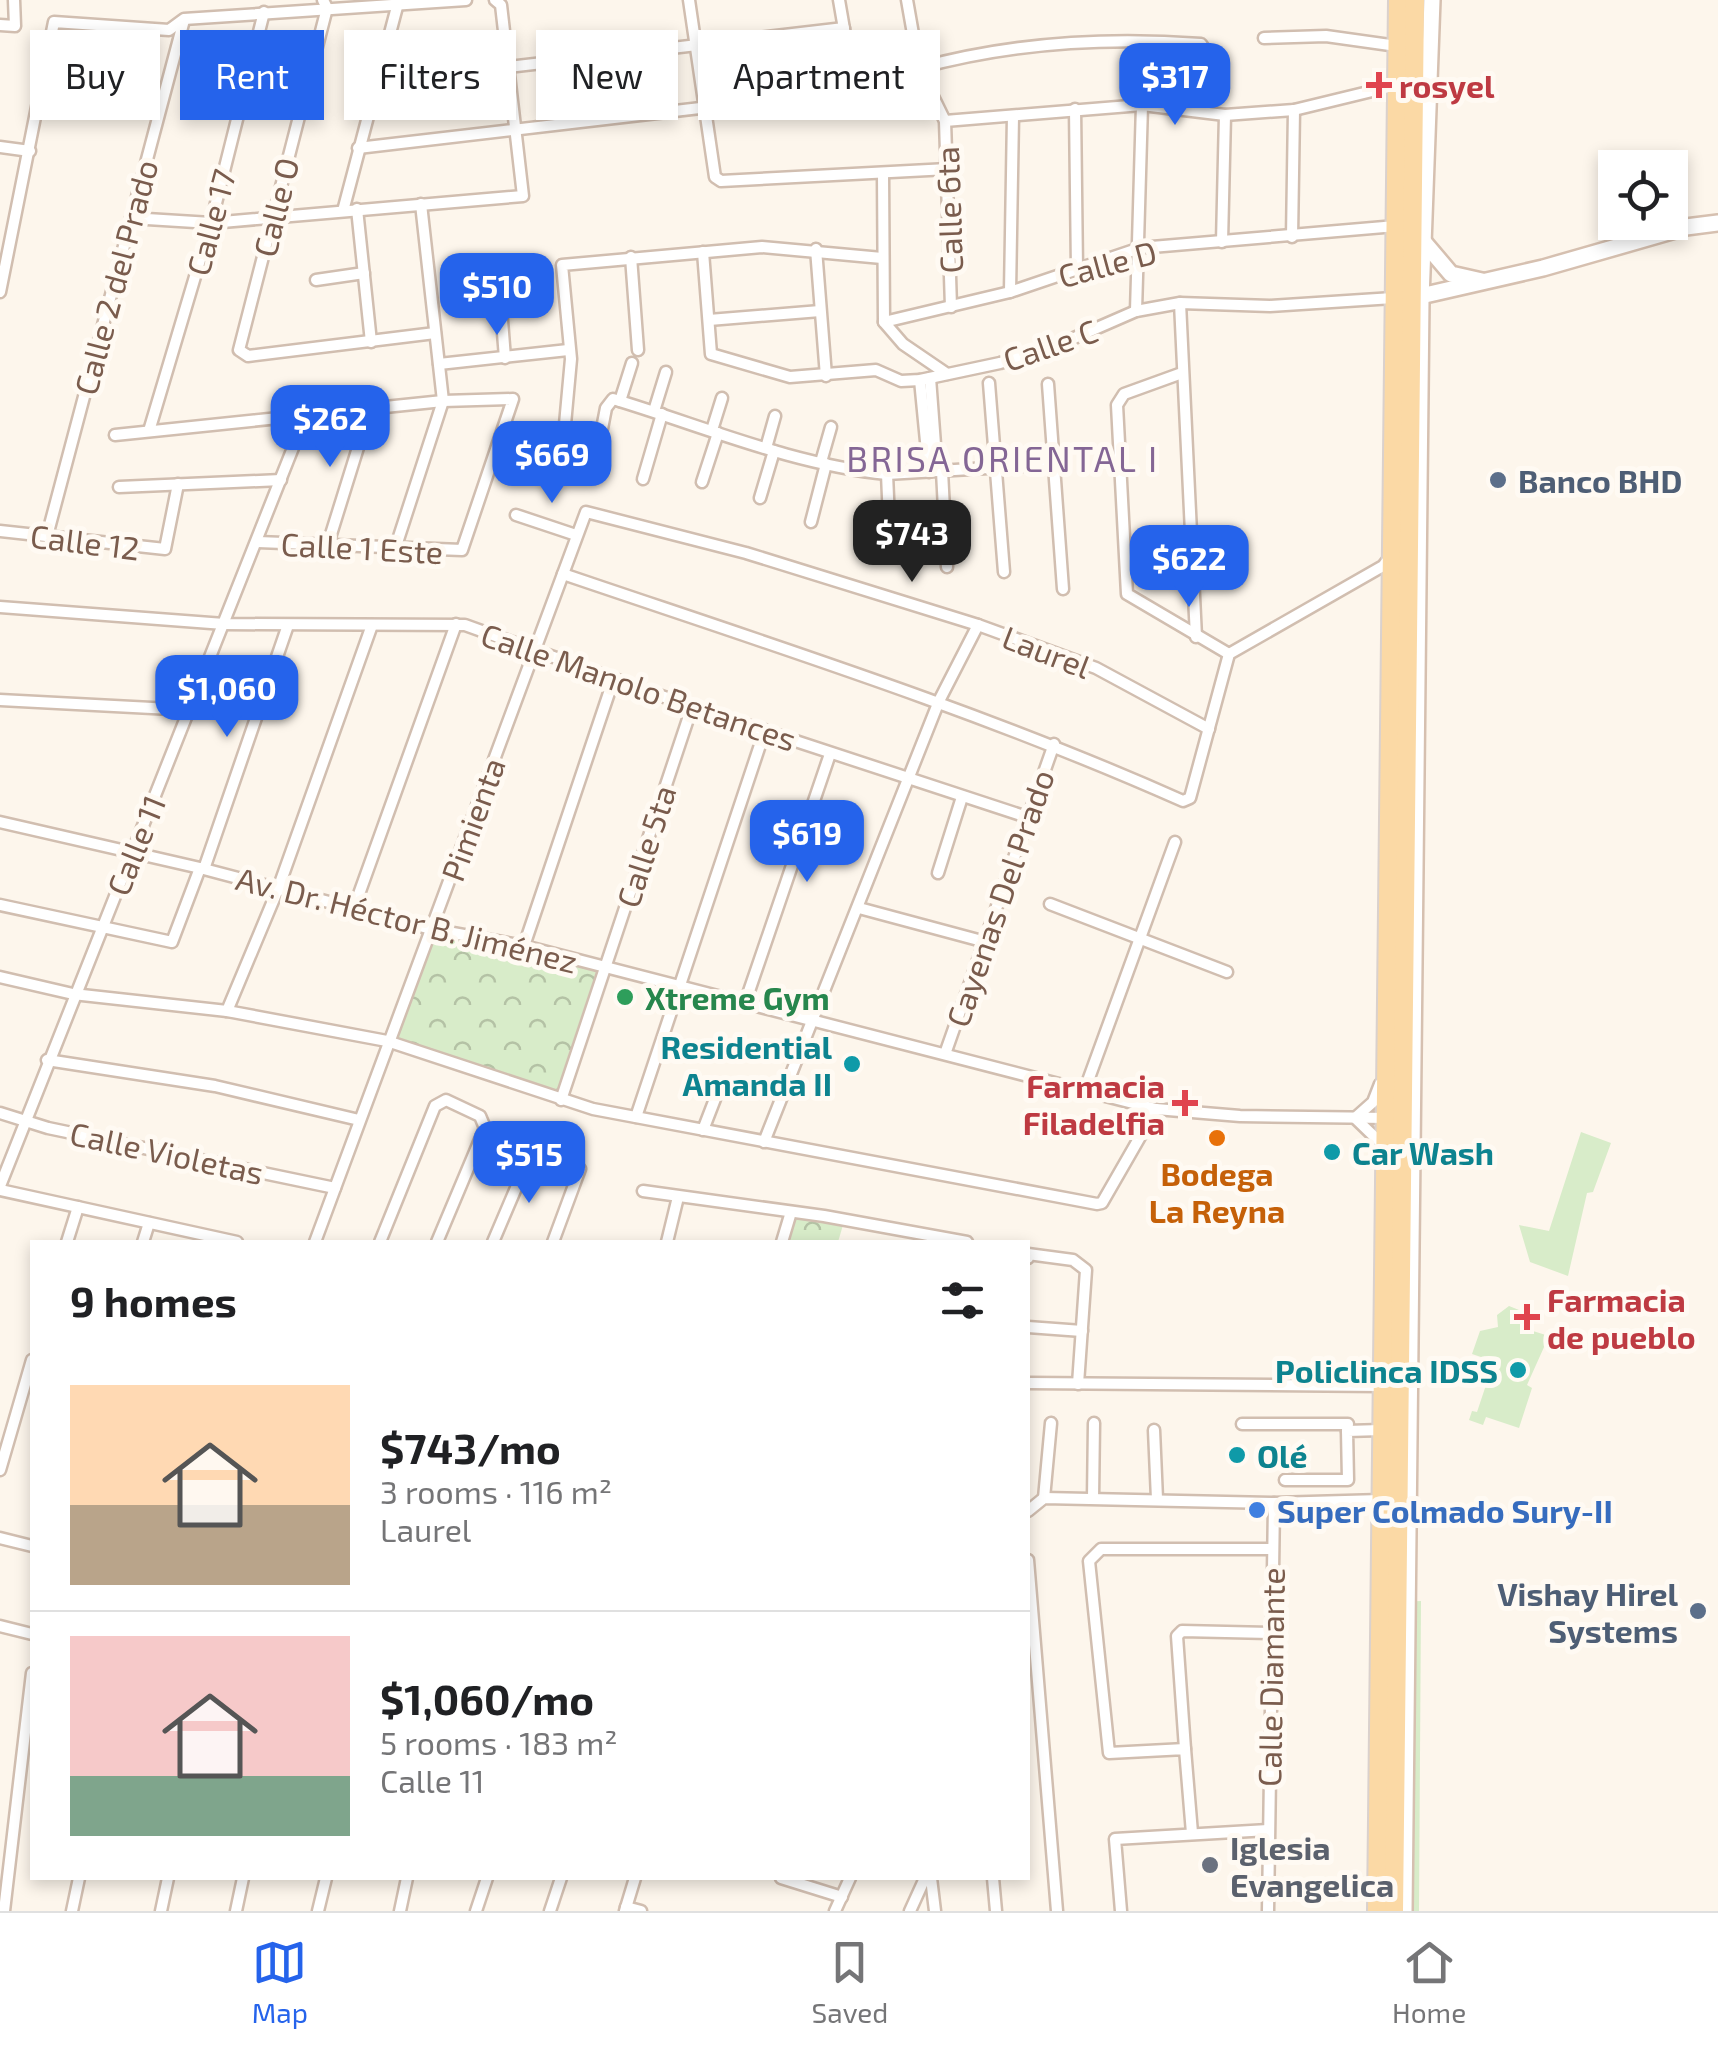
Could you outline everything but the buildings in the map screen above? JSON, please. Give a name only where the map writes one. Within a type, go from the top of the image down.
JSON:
[{"type":"main road","points":[[1377,1911],[1384,1147],[1393,1118],[1386,1064],[1392,554],[1408,298],[1396,226],[1398,0]]},
{"type":"main road","points":[[1394,1911],[1393,1118],[1415,0]]},
{"type":"street","points":[[0,25],[14,26],[14,0]]},
{"type":"street","points":[[0,292],[54,22],[169,30],[184,19],[325,4],[466,0]]},
{"type":"street","points":[[495,0],[501,4],[504,30]]},
{"type":"street","points":[[688,0],[698,73]]},
{"type":"street","points":[[516,67],[844,28],[839,0]]},
{"type":"street","name":"Calle 6ta","points":[[907,0],[912,30]]},
{"type":"street","points":[[1404,1911],[1408,298],[1423,241],[1432,0]]},
{"type":"street","name":"Calle O","points":[[325,4],[239,350],[243,354],[371,342]]},
{"type":"street","points":[[343,211],[398,4]]},
{"type":"street","name":"Calle 17","points":[[149,431],[211,222],[264,12]]},
{"type":"street","name":"Calle 2 del Prado","points":[[47,536],[184,19]]},
{"type":"street","points":[[1264,38],[1326,36],[1397,46]]},
{"type":"street","points":[[940,62],[985,50],[1154,40],[1204,46],[1203,111]]},
{"type":"street","points":[[945,121],[1142,105],[1225,115],[1294,110],[1397,85]]},
{"type":"street","points":[[1136,312],[1142,105]]},
{"type":"street","points":[[1074,109],[1077,270]]},
{"type":"street","points":[[1292,237],[1294,110]]},
{"type":"street","points":[[358,148],[698,111]]},
{"type":"street","name":"Calle 6ta","points":[[940,111],[945,121],[948,169],[951,307]]},
{"type":"street","points":[[1222,242],[1225,115]]},
{"type":"street","points":[[1010,292],[1014,116]]},
{"type":"street","points":[[131,218],[211,222],[523,196],[514,120]]},
{"type":"street","points":[[706,120],[715,177],[720,181],[948,169]]},
{"type":"street","points":[[0,146],[30,151]]},
{"type":"street","points":[[882,174],[884,322],[903,344],[947,374]]},
{"type":"street","points":[[396,546],[443,402],[421,204]]},
{"type":"street","points":[[357,210],[371,342],[435,333]]},
{"type":"street","points":[[1408,298],[1486,282],[1686,227],[1718,223]]},
{"type":"street","name":"Calle D","points":[[884,322],[1010,292],[1140,248],[1396,226]]},
{"type":"street","points":[[1423,241],[1451,274],[1486,282]]},
{"type":"street","points":[[562,457],[570,376],[562,266],[703,252],[816,250],[882,258]]},
{"type":"street","points":[[816,250],[826,376]]},
{"type":"street","points":[[703,252],[708,320],[820,311]]},
{"type":"street","points":[[631,258],[638,350]]},
{"type":"street","points":[[498,270],[505,358]]},
{"type":"street","points":[[316,280],[364,273]]},
{"type":"street","name":"Calle C","points":[[708,320],[711,354],[790,377],[876,370],[901,381],[926,379],[1058,345],[1136,312],[1180,303],[1270,306],[1408,298]]},
{"type":"street","points":[[1180,303],[1196,637]]},
{"type":"street","points":[[439,364],[568,350]]},
{"type":"street","points":[[620,401],[632,363]]},
{"type":"street","points":[[642,478],[666,372]]},
{"type":"street","points":[[1182,372],[1124,394],[1117,406],[1129,599],[1229,654]]},
{"type":"street","points":[[926,379],[947,567]]},
{"type":"street","points":[[988,383],[1004,572]]},
{"type":"street","points":[[1048,384],[1064,589]]},
{"type":"street","name":"Calle 1 Este","points":[[258,542],[465,548],[514,404],[508,396],[443,402]]},
{"type":"street","points":[[595,465],[606,408],[613,398],[770,450],[886,474],[1054,464]]},
{"type":"street","points":[[702,482],[722,398]]},
{"type":"street","points":[[115,435],[443,402]]},
{"type":"street","points":[[328,544],[370,409]]},
{"type":"street","name":"Calle 11","points":[[0,1188],[73,994],[306,415]]},
{"type":"street","points":[[760,498],[775,416]]},
{"type":"street","points":[[811,522],[831,427]]},
{"type":"street","points":[[886,474],[890,543]]},
{"type":"street","points":[[119,487],[281,480]]},
{"type":"street","name":"Calle 12","points":[[0,531],[160,550],[169,544],[178,484]]},
{"type":"street","name":"Pimienta","points":[[317,1240],[387,1042],[576,535],[588,512]]},
{"type":"street","name":"Laurel","points":[[588,512],[746,553],[978,625],[1096,668],[1209,729]]},
{"type":"street","points":[[516,515],[576,535]]},
{"type":"street","points":[[563,574],[939,701],[1054,744],[1183,802],[1190,798],[1229,654],[1383,566],[1392,554]]},
{"type":"street","name":"Calle Manolo Betances","points":[[0,606],[224,624],[456,624],[1027,818]]},
{"type":"street","points":[[354,908],[456,624]]},
{"type":"street","points":[[0,906],[174,942],[288,625]]},
{"type":"street","points":[[228,1011],[278,889],[372,625]]},
{"type":"street","points":[[764,1142],[939,701],[978,625]]},
{"type":"street","points":[[524,946],[614,678]]},
{"type":"street","points":[[0,700],[190,710]]},
{"type":"street","name":"Calle 5ta","points":[[562,1100],[692,706]]},
{"type":"street","points":[[636,1117],[765,730]]},
{"type":"street","name":"Cayenas Del Prado","points":[[945,1054],[1054,744]]},
{"type":"street","points":[[746,1003],[830,754]]},
{"type":"street","points":[[938,873],[962,797]]},
{"type":"street","name":"Av. Dr. Héctor B. Jiménez","points":[[0,822],[202,868],[431,929],[524,946],[1156,1109],[1393,1118]]},
{"type":"street","points":[[1085,1090],[1175,842]]},
{"type":"street","points":[[1050,904],[1227,972]]},
{"type":"street","points":[[859,908],[982,941]]},
{"type":"street","points":[[0,977],[73,994],[228,1011],[387,1042],[562,1100],[636,1117],[1100,1204],[1156,1109]]},
{"type":"street","points":[[47,1060],[215,1086],[359,1120]]},
{"type":"street","points":[[1384,1147],[1355,1118],[1373,1102],[1386,1064]]},
{"type":"street","points":[[703,1130],[720,1086]]},
{"type":"street","points":[[381,1240],[439,1100],[484,1120],[438,1240]]},
{"type":"street","name":"Calle Violetas","points":[[0,1112],[335,1188]]},
{"type":"street","points":[[495,1240],[532,1148],[580,1169],[554,1240]]},
{"type":"street","points":[[0,1188],[224,1240]]},
{"type":"street","points":[[643,1191],[955,1240]]},
{"type":"street","points":[[667,1240],[678,1197]]},
{"type":"street","points":[[68,1240],[78,1207]]},
{"type":"street","points":[[783,1240],[792,1212]]},
{"type":"street","points":[[144,1240],[148,1223]]},
{"type":"street","points":[[1030,1256],[1082,1264],[1078,1384]]},
{"type":"street","points":[[1030,1327],[1082,1331]]},
{"type":"street","points":[[0,1470],[30,1367]]},
{"type":"street","points":[[1030,1383],[1382,1386]]},
{"type":"street","points":[[1044,1498],[1052,1424]]},
{"type":"street","points":[[1093,1498],[1094,1424]]},
{"type":"street","points":[[1242,1424],[1348,1424],[1348,1480],[1285,1480]]},
{"type":"street","points":[[1154,1430],[1157,1499]]},
{"type":"street","points":[[1348,1431],[1382,1430]]},
{"type":"street","points":[[1030,1509],[1044,1498],[1274,1504],[1381,1500]]},
{"type":"street","name":"Calle Diamante","points":[[1268,1911],[1274,1504]]},
{"type":"street","points":[[0,1538],[30,1546]]},
{"type":"street","points":[[1185,1749],[1108,1753],[1090,1561],[1101,1549],[1272,1549]]},
{"type":"street","points":[[1030,1620],[1057,1911]]},
{"type":"street","points":[[0,1626],[30,1634]]},
{"type":"street","points":[[1192,1832],[1177,1636],[1182,1631],[1270,1633]]},
{"type":"street","points":[[4,1911],[30,1690]]},
{"type":"street","points":[[1121,1911],[1116,1839],[1268,1830]]},
{"type":"street","points":[[72,1911],[79,1880]]},
{"type":"street","points":[[162,1911],[168,1880]]},
{"type":"street","points":[[236,1911],[243,1880]]},
{"type":"street","points":[[318,1911],[326,1880]]},
{"type":"street","points":[[400,1911],[407,1880]]},
{"type":"street","points":[[476,1911],[486,1880]]},
{"type":"street","points":[[550,1911],[559,1880]]},
{"type":"street","points":[[634,1880],[626,1909],[642,1911]]},
{"type":"street","points":[[787,1880],[842,1897]]},
{"type":"street","points":[[836,1911],[849,1880]]},
{"type":"street","points":[[910,1911],[927,1880]]},
{"type":"street","points":[[928,1880],[935,1911]]},
{"type":"street","points":[[993,1880],[996,1911]]},
{"type":"green space","points":[[436,930],[598,971],[563,1096],[396,1038]]},
{"type":"green space","points":[[1581,1132],[1611,1143],[1593,1192],[1587,1193],[1568,1276],[1530,1262],[1519,1225],[1549,1231]]},
{"type":"green space","points":[[795,1218],[843,1225],[839,1240],[788,1240]]},
{"type":"green space","points":[[1509,1306],[1524,1312],[1520,1327],[1549,1336],[1527,1385],[1532,1388],[1519,1428],[1486,1417],[1483,1425],[1469,1420],[1472,1411],[1477,1412],[1491,1370],[1484,1367],[1487,1359],[1472,1354],[1480,1331],[1498,1327],[1497,1315]]},
{"type":"green space","points":[[1421,1601],[1419,1911],[1395,1911],[1397,1602]]},
{"type":"place","name":"rosyel","points":[[1379,85]]},
{"type":"place","name":"Banco BHD","points":[[1498,480]]},
{"type":"place","name":"Xtreme Gym","points":[[625,997]]},
{"type":"place","name":"Residential Amanda II","points":[[852,1064]]},
{"type":"place","name":"Farmacia Filadelfia","points":[[1185,1103]]},
{"type":"place","name":"Bodega La Reyna","points":[[1217,1138]]},
{"type":"place","name":"Car Wash","points":[[1332,1152]]},
{"type":"place","name":"Farmacia de pueblo","points":[[1527,1317]]},
{"type":"place","name":"Policlinca IDSS","points":[[1518,1370]]},
{"type":"place","name":"Olé","points":[[1237,1455]]},
{"type":"place","name":"Super Colmado Sury-II","points":[[1257,1510]]},
{"type":"place","name":"Vishay Hirel Systems","points":[[1698,1611]]},
{"type":"place","name":"Iglesia Evangelica","points":[[1210,1865]]},
{"type":"district","name":"BRISA ORIENTAL I","points":[[1003,458]]}]
